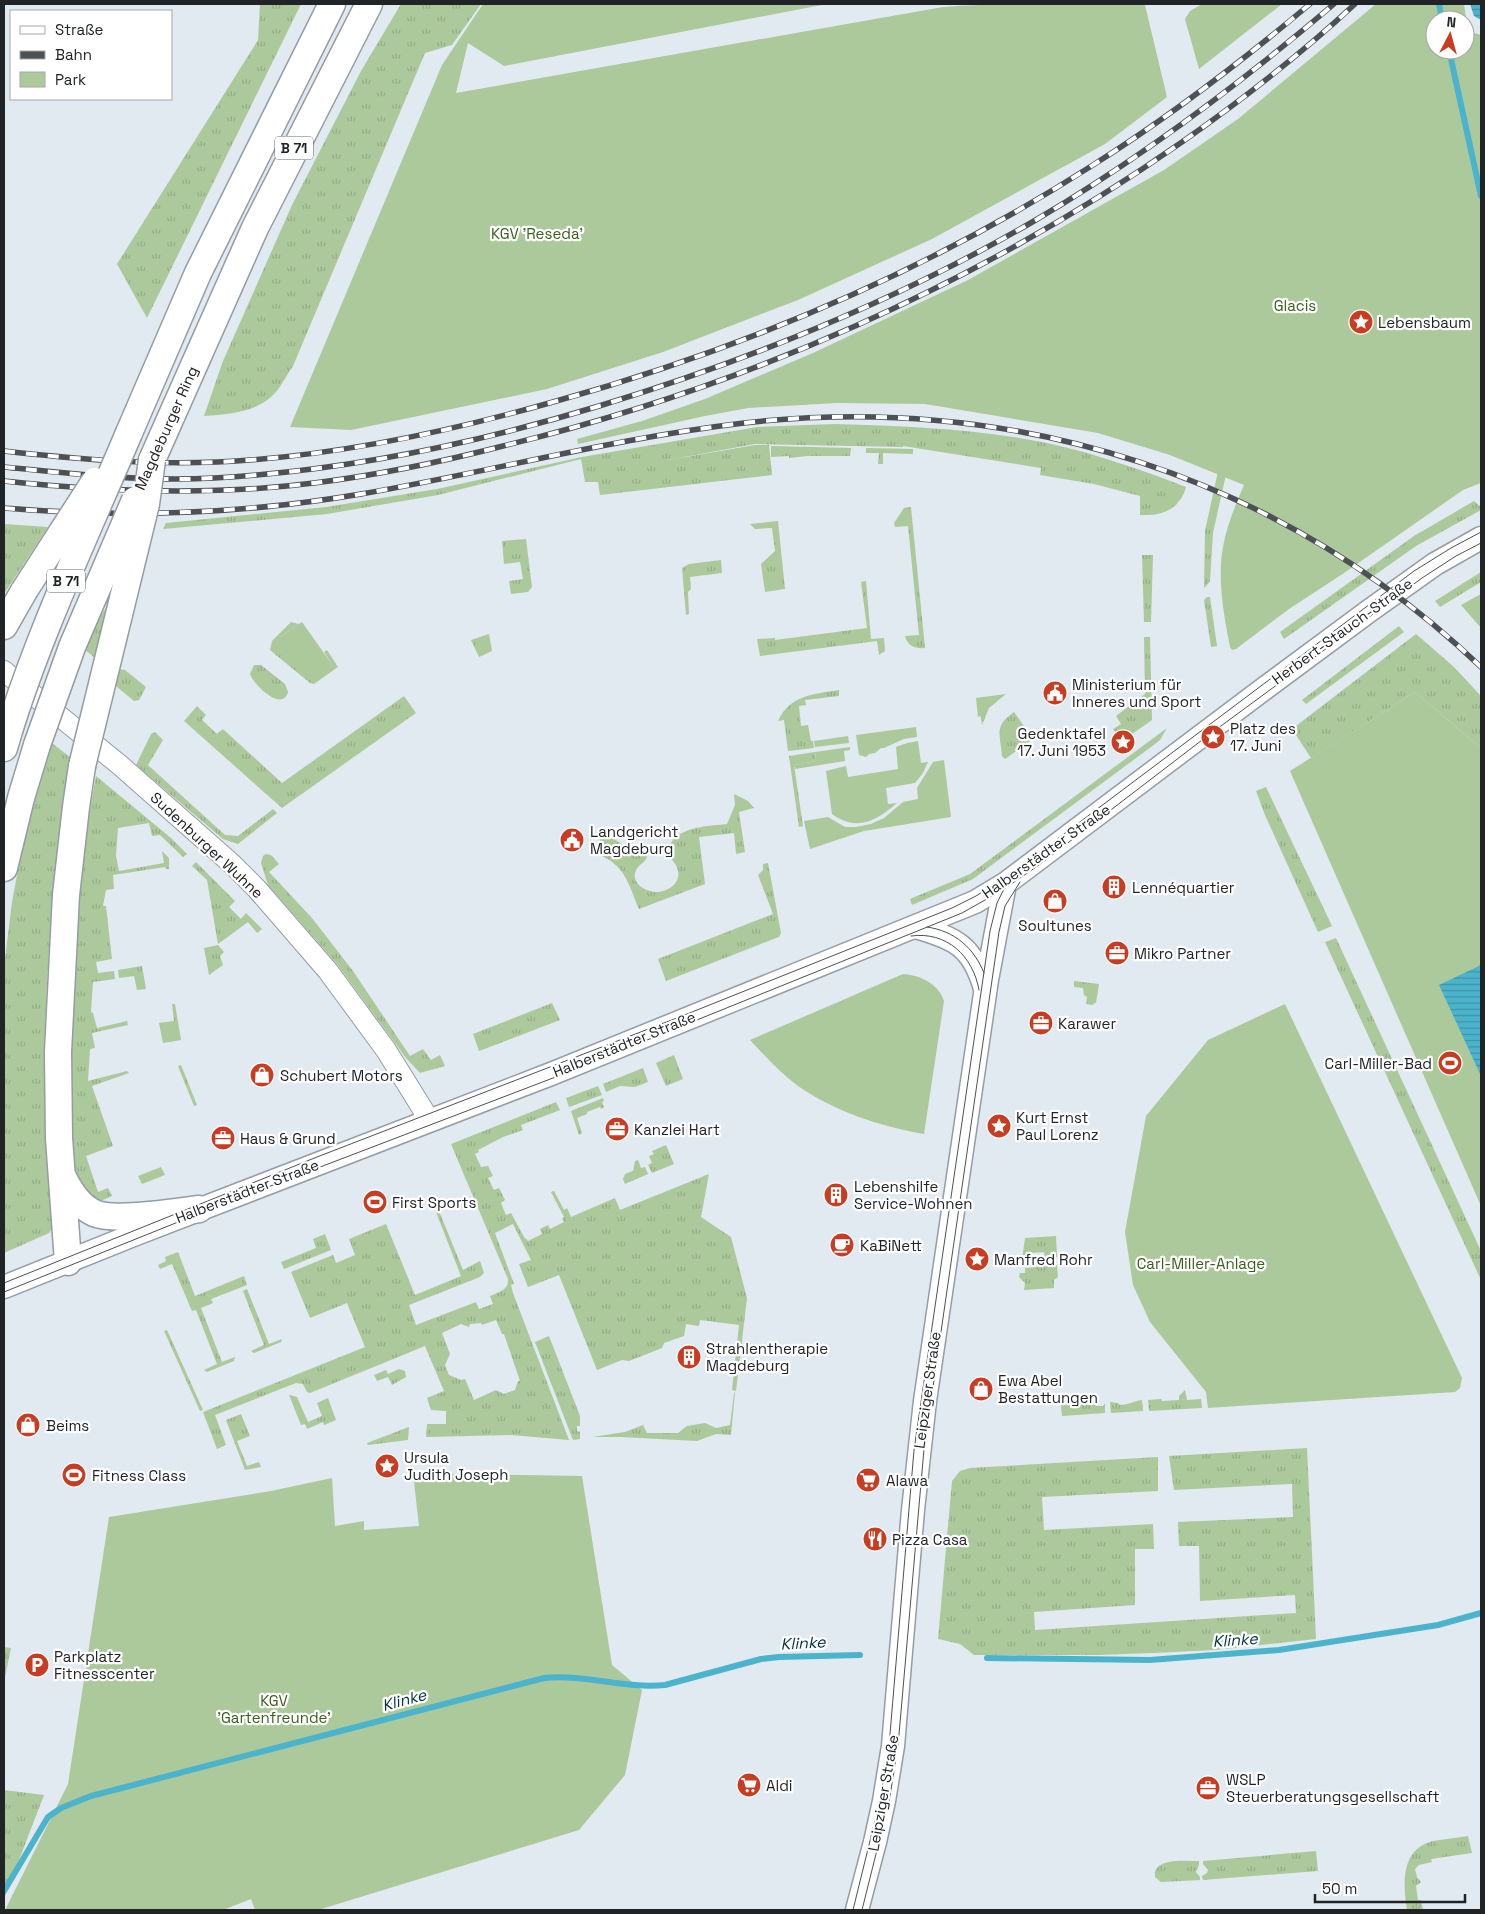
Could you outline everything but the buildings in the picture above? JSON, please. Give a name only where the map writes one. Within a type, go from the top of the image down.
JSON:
[{"type":"highway","name":"Magdeburger Ring","points":[[6,739],[51,617],[198,273],[332,4]]},
{"type":"highway","name":"Magdeburger Ring","points":[[4,868],[36,745],[72,648],[152,460],[272,193],[369,4]]},
{"type":"highway","points":[[4,626],[34,575],[129,434]]},
{"type":"highway","points":[[68,1262],[57,1084],[62,957],[70,850],[82,766],[146,504],[152,460]]},
{"type":"highway","points":[[61,1172],[78,1200],[88,1210],[100,1215],[114,1217],[200,1209]]},
{"type":"main road","name":"Herbert-Stauch-Straße","points":[[1208,732],[1265,687],[1435,564],[1481,538]]},
{"type":"main road","name":"Halberstädter Straße","points":[[4,1287],[200,1209],[430,1121],[965,906],[1005,884],[1208,732]]},
{"type":"main road","name":"Leipziger Straße","points":[[857,1910],[883,1810],[893,1746],[913,1510],[923,1417],[986,989],[1005,884]]},
{"type":"main road","points":[[915,927],[941,934],[962,947],[972,957],[986,989]]},
{"type":"street","name":"Sudenburger Wuhne","points":[[4,671],[120,766],[257,888],[328,971],[386,1050],[430,1121]]},
{"type":"green space","name":"KGV 'Reseda'","points":[[1069,3],[1145,5],[1167,97],[1105,144],[932,239],[798,300],[663,352],[547,389],[351,430],[290,427],[442,65],[483,4],[827,4],[504,66],[468,43],[456,93],[943,7]]},
{"type":"green space","points":[[260,4],[301,4],[147,318],[117,264],[258,40]]},
{"type":"green space","points":[[401,4],[481,4],[452,45],[425,53],[293,366],[276,392],[269,399],[243,411],[204,416],[223,361],[292,205],[361,71]]},
{"type":"green space","points":[[1202,4],[1282,4],[1199,69],[1185,19],[1190,11]]},
{"type":"green space","name":"Glacis","points":[[1376,4],[1464,4],[1465,10],[1425,10],[1425,60],[1475,60],[1475,33],[1481,35],[1481,483],[1463,490],[1289,609],[1236,649],[1232,650],[1230,647],[1221,585],[1221,559],[1234,508],[1244,485],[1170,455],[1098,433],[925,404],[837,403],[748,408],[578,444],[577,439],[642,421],[705,399],[813,353],[968,280],[1164,170],[1238,119]]},
{"type":"green space","points":[[835,424],[954,430],[1025,439],[1066,447],[1107,459],[1186,487],[1180,501],[1169,510],[1156,514],[1140,515],[1140,496],[1094,484],[1040,475],[1041,468],[903,446],[755,444],[668,460],[755,445],[769,445],[772,475],[600,495],[598,482],[585,482],[581,459],[438,495],[327,514],[163,529],[166,523],[326,507],[437,489],[582,457],[757,427]]},
{"type":"green space","points":[[771,446],[851,448],[850,456],[789,458],[789,456],[771,457]]},
{"type":"green space","points":[[866,448],[913,449],[913,454],[883,453],[883,464],[878,464],[879,453],[866,453]]},
{"type":"green space","points":[[1229,461],[1213,533],[1210,581],[1204,588],[1205,531],[1220,462]]},
{"type":"green space","points":[[1474,501],[1481,507],[1481,510],[1416,546],[1284,639],[1280,632],[1414,536]]},
{"type":"green space","points":[[911,507],[925,648],[912,646],[905,636],[919,635],[908,526],[895,527],[894,523],[904,508]]},
{"type":"green space","points":[[778,521],[785,589],[765,592],[761,564],[775,551],[772,528],[755,529],[750,524]]},
{"type":"green space","points":[[4,524],[48,527],[4,594]]},
{"type":"green space","points":[[526,539],[532,587],[528,592],[511,594],[509,581],[523,579],[520,562],[504,564],[502,541]]},
{"type":"green space","points":[[1142,555],[1153,555],[1151,622],[1144,622]]},
{"type":"green space","points":[[721,560],[722,573],[690,577],[691,589],[688,592],[689,614],[686,615],[682,568],[689,564]]},
{"type":"green space","points":[[1481,572],[1481,582],[1440,607],[1435,601]]},
{"type":"green space","points":[[866,581],[871,639],[884,638],[885,651],[879,655],[877,641],[760,656],[757,639],[775,638],[775,640],[867,628],[861,582]]},
{"type":"green space","points":[[1481,594],[1481,628],[1461,605]]},
{"type":"green space","points":[[1210,597],[1217,646],[1211,647],[1204,600]]},
{"type":"green space","points":[[106,608],[108,610],[95,658],[85,650],[98,619]]},
{"type":"green space","points":[[291,622],[299,624],[280,637],[333,666],[324,652],[327,650],[338,667],[314,684],[310,683],[270,650],[272,641]]},
{"type":"green space","points":[[302,622],[333,666],[312,681],[280,637]]},
{"type":"green space","points":[[1399,626],[1404,632],[1306,704],[1302,700]]},
{"type":"green space","points":[[489,634],[492,651],[479,657],[471,640]]},
{"type":"green space","points":[[1416,634],[1454,667],[1481,696],[1481,748],[1415,692],[1311,758],[1292,729]]},
{"type":"green space","points":[[1144,637],[1150,637],[1152,720],[1122,741],[1113,729],[1121,724],[1116,716],[1145,694]]},
{"type":"green space","points":[[254,665],[261,665],[285,684],[288,692],[285,698],[274,698],[256,684],[250,674]]},
{"type":"green space","points":[[119,669],[125,670],[146,687],[139,700],[134,701],[116,686]]},
{"type":"green space","points":[[839,690],[839,696],[805,700],[806,705],[799,706],[801,726],[808,725],[814,748],[788,751],[784,720],[778,721],[783,712],[804,697]]},
{"type":"green space","name":"Carl-Miller-Bad","points":[[1415,692],[1481,748],[1481,1206],[1290,771]]},
{"type":"green space","points":[[1006,694],[989,708],[982,725],[981,716],[978,717],[976,698]]},
{"type":"green space","points":[[404,696],[416,713],[282,808],[184,721],[197,706],[206,715],[202,720],[217,734],[223,729],[282,783]]},
{"type":"green space","points":[[1014,712],[1033,739],[1005,759],[1002,756],[1000,730],[1003,721]]},
{"type":"green space","points":[[916,727],[917,737],[904,739],[881,748],[866,757],[859,755],[856,735]]},
{"type":"green space","points":[[1167,728],[1160,740],[1155,744],[973,879],[912,905],[910,899],[970,874]]},
{"type":"green space","points":[[155,732],[163,740],[148,765],[225,835],[238,836],[273,809],[277,813],[238,844],[223,839],[136,765],[151,734]]},
{"type":"green space","points":[[848,736],[849,743],[815,747],[814,741]]},
{"type":"green space","points":[[918,741],[921,763],[928,762],[923,773],[915,783],[886,788],[888,804],[897,803],[882,815],[866,822],[850,822],[832,814],[826,771],[846,766],[848,777],[898,769],[896,747]]},
{"type":"green space","points":[[52,743],[71,758],[55,880],[46,1001],[45,1083],[54,1226],[49,1233],[4,1253],[4,967],[12,902],[20,859]]},
{"type":"green space","points":[[850,747],[850,750],[844,751],[845,761],[795,769],[794,765],[816,761],[815,752]]},
{"type":"green space","points":[[815,752],[816,761],[794,765],[803,826],[799,827],[789,756]]},
{"type":"green space","points":[[944,760],[951,817],[864,831],[810,849],[804,821],[828,817],[845,827],[871,824],[884,818],[903,802],[918,799],[917,788],[933,762]]},
{"type":"green space","points":[[96,776],[171,838],[187,854],[183,857],[160,835],[152,836],[149,823],[118,828],[116,856],[119,871],[164,863],[162,851],[169,858],[169,869],[165,867],[113,875],[114,889],[106,890],[103,906],[106,906],[112,959],[96,962],[98,973],[114,971],[115,979],[93,982],[91,1012],[93,1013],[97,1028],[127,1021],[128,1025],[92,1033],[95,1048],[90,1049],[88,1081],[127,1071],[129,1073],[92,1086],[113,1146],[86,1156],[98,1192],[108,1188],[112,1196],[96,1203],[77,1183],[72,1164],[71,1070],[73,985],[78,901]]},
{"type":"green space","points":[[1266,787],[1332,926],[1318,932],[1256,791]]},
{"type":"green space","points":[[734,794],[748,801],[754,808],[739,812],[745,852],[736,854],[734,833],[699,837],[705,884],[639,909],[628,882],[620,869],[614,863],[596,853],[601,837],[613,838],[623,845],[644,852],[647,857],[636,870],[636,882],[646,890],[655,892],[670,888],[677,881],[678,876],[677,869],[669,852],[669,847],[673,840],[687,831],[727,824],[735,805]]},
{"type":"green space","points":[[266,854],[271,855],[279,864],[269,872],[312,918],[353,971],[410,1056],[423,1049],[431,1060],[440,1055],[445,1066],[420,1073],[406,1058],[337,964],[268,885],[261,863],[263,856]]},
{"type":"green space","points":[[196,862],[235,901],[229,907],[241,919],[246,913],[262,929],[257,933],[248,922],[218,944],[207,880],[192,866]]},
{"type":"green space","points":[[768,863],[781,933],[779,937],[666,981],[658,959],[773,914],[758,875],[763,870],[763,864]]},
{"type":"green space","points":[[1336,938],[1481,1251],[1481,1280],[1325,942]]},
{"type":"green space","points":[[218,945],[224,952],[220,956],[223,965],[209,975],[204,948]]},
{"type":"green space","points":[[142,966],[146,989],[137,990],[134,976],[119,978],[118,970]]},
{"type":"green space","points":[[903,974],[922,978],[933,985],[942,995],[944,1001],[924,1134],[858,1117],[812,1095],[791,1081],[750,1040]]},
{"type":"green space","points":[[1074,981],[1099,984],[1096,1003],[1093,1005],[1086,1004],[1087,997],[1084,995],[1083,988],[1074,987]]},
{"type":"green space","points":[[552,1003],[560,1020],[479,1051],[473,1034]]},
{"type":"green space","points":[[172,1004],[175,1004],[181,1040],[163,1043],[159,1023],[174,1021]]},
{"type":"green space","name":"Carl-Miller-Anlage","points":[[1285,1004],[1462,1378],[1460,1388],[1455,1392],[1208,1408],[1206,1392],[1150,1322],[1133,1285],[1125,1232],[1146,1116],[1208,1040]]},
{"type":"green space","points":[[674,1055],[683,1079],[666,1086],[656,1063]]},
{"type":"green space","points":[[181,1065],[197,1105],[194,1106],[178,1066]]},
{"type":"green space","points":[[643,1068],[648,1082],[635,1087],[620,1086],[606,1092],[603,1084]]},
{"type":"green space","points":[[598,1086],[602,1095],[569,1107],[566,1098]]},
{"type":"green space","points":[[603,1098],[604,1107],[587,1112],[587,1114],[577,1118],[582,1133],[579,1135],[571,1111]]},
{"type":"green space","points":[[556,1102],[560,1110],[521,1125],[523,1130],[503,1137],[478,1150],[479,1152],[475,1154],[481,1167],[488,1166],[493,1176],[488,1178],[494,1190],[499,1188],[505,1200],[501,1203],[506,1215],[511,1213],[528,1241],[542,1234],[540,1229],[548,1225],[550,1229],[564,1222],[562,1218],[564,1217],[551,1192],[554,1191],[564,1210],[567,1208],[571,1217],[615,1198],[620,1210],[709,1174],[701,1217],[731,1237],[747,1298],[736,1391],[732,1390],[739,1325],[700,1320],[699,1326],[686,1324],[684,1336],[664,1343],[662,1348],[629,1361],[622,1360],[597,1370],[559,1275],[528,1287],[519,1264],[531,1260],[513,1224],[495,1233],[514,1284],[511,1285],[513,1293],[569,1440],[511,1435],[426,1437],[427,1424],[446,1424],[446,1411],[431,1410],[427,1398],[444,1391],[425,1346],[310,1393],[307,1392],[303,1384],[296,1383],[215,1415],[226,1445],[217,1449],[203,1412],[365,1347],[347,1303],[310,1318],[291,1272],[333,1255],[336,1263],[355,1255],[349,1239],[386,1224],[415,1295],[461,1276],[436,1212],[439,1211],[463,1270],[480,1261],[484,1273],[480,1277],[409,1305],[416,1325],[476,1302],[479,1309],[493,1304],[490,1296],[500,1292],[507,1286],[508,1279],[451,1144]],"holes":[[[496,1320],[502,1334],[504,1334],[520,1381],[518,1381],[515,1390],[504,1394],[496,1390],[474,1400],[465,1379],[461,1380],[449,1375],[445,1365],[450,1354],[442,1333],[461,1324],[469,1327],[470,1324],[481,1323],[482,1325]]]},
{"type":"green space","points":[[666,1145],[674,1164],[652,1173],[648,1165],[652,1163],[649,1156],[654,1154],[652,1151]]},
{"type":"green space","points":[[638,1160],[641,1168],[645,1167],[648,1174],[625,1184],[623,1179],[625,1174],[633,1171],[635,1161]]},
{"type":"green space","points":[[161,1167],[165,1175],[142,1184],[138,1176]]},
{"type":"green space","points":[[325,1234],[331,1250],[284,1269],[281,1262],[316,1248],[313,1239]]},
{"type":"green space","points":[[1056,1236],[1057,1257],[1045,1258],[1044,1252],[1032,1253],[1032,1259],[1022,1260],[1025,1238]]},
{"type":"green space","points":[[178,1252],[195,1296],[244,1276],[247,1285],[211,1299],[213,1303],[201,1308],[222,1362],[235,1357],[234,1361],[207,1372],[204,1370],[217,1364],[196,1310],[192,1311],[172,1264],[160,1269],[158,1265],[166,1261],[165,1257]]},
{"type":"green space","points":[[1057,1265],[1058,1277],[1054,1280],[1054,1288],[1024,1290],[1025,1283],[1019,1277],[1020,1273],[1025,1273],[1025,1268]]},
{"type":"green space","points":[[247,1289],[269,1344],[282,1339],[281,1342],[254,1353],[251,1351],[264,1345],[243,1291]]},
{"type":"green space","points":[[167,1330],[203,1410],[200,1411],[164,1331]]},
{"type":"green space","points":[[549,1336],[580,1416],[580,1426],[577,1426],[577,1431],[580,1432],[580,1439],[573,1440],[535,1342]]},
{"type":"green space","points":[[399,1369],[405,1371],[406,1377],[392,1385],[388,1377],[377,1381],[374,1375],[386,1370],[388,1374]]},
{"type":"green space","points":[[1185,1390],[1187,1400],[1201,1399],[1202,1408],[1149,1411],[1148,1400],[1179,1400],[1179,1396]]},
{"type":"green space","points":[[735,1392],[731,1435],[716,1434],[697,1441],[592,1437],[625,1432],[643,1425],[647,1433],[678,1433],[687,1426],[705,1423],[716,1428],[730,1425]]},
{"type":"green space","points":[[289,1395],[297,1397],[308,1422],[322,1416],[317,1403],[328,1398],[336,1420],[324,1425],[323,1422],[307,1429],[305,1424],[301,1425]]},
{"type":"green space","points":[[1142,1400],[1143,1411],[1111,1413],[1110,1402],[1123,1405]]},
{"type":"green space","points":[[1092,1403],[1097,1406],[1103,1406],[1105,1403],[1105,1413],[1062,1416],[1061,1405]]},
{"type":"green space","points":[[241,1414],[250,1436],[237,1441],[247,1466],[259,1462],[261,1467],[245,1470],[226,1420]]},
{"type":"green space","points":[[409,1427],[408,1440],[368,1445],[367,1443]]},
{"type":"green space","points":[[1307,1448],[1316,1639],[1215,1650],[1153,1653],[974,1655],[960,1644],[938,1639],[952,1481],[960,1471],[970,1468],[1158,1457],[1158,1491],[1042,1497],[1044,1530],[1153,1524],[1154,1549],[1135,1549],[1135,1605],[1034,1612],[1035,1630],[1296,1613],[1295,1595],[1200,1601],[1199,1546],[1179,1546],[1178,1522],[1293,1517],[1292,1484],[1174,1490],[1169,1456]]},
{"type":"green space","name":"KGV 'Gartenfreunde'","points":[[413,1473],[582,1476],[612,1665],[642,1690],[625,1775],[579,1830],[318,1910],[255,1910],[251,1899],[223,1910],[5,1910],[68,1784],[109,1517],[271,1491],[332,1478],[335,1526],[364,1521],[364,1530],[419,1526]]},
{"type":"green space","points":[[4,1647],[11,1648],[4,1682]]},
{"type":"green space","points":[[4,1790],[44,1795],[4,1899]]},
{"type":"green space","points":[[1468,1836],[1472,1853],[1431,1859],[1432,1862],[1419,1865],[1415,1869],[1417,1877],[1421,1882],[1416,1886],[1418,1900],[1421,1900],[1423,1909],[1407,1910],[1405,1890],[1406,1869],[1414,1852],[1422,1845],[1433,1841]]},
{"type":"green space","points":[[1316,1851],[1318,1871],[1203,1880],[1202,1876],[1208,1870],[1203,1861]]},
{"type":"green space","points":[[1171,1861],[1199,1861],[1196,1872],[1200,1880],[1161,1882],[1155,1877],[1155,1871],[1164,1863]]},
{"type":"water","points":[[1470,4],[1481,4],[1481,20],[1475,17],[1475,10],[1472,10]]},
{"type":"water","points":[[1481,965],[1481,1076],[1439,985]]},
{"type":"waterway","points":[[1439,4],[1440,10]]},
{"type":"waterway","points":[[1451,60],[1481,196]]},
{"type":"waterway","name":"Klinke","points":[[987,1658],[1150,1660],[1279,1650],[1438,1625],[1481,1613]]},
{"type":"waterway","name":"Klinke","points":[[4,1891],[48,1817],[61,1808],[91,1796],[544,1678],[560,1677],[635,1685],[665,1685],[761,1659],[860,1655]]},
{"type":"tram line","points":[[4,1283],[317,1157],[682,1016],[952,908],[976,896],[1016,870],[1414,571],[1481,532]]},
{"type":"tram line","points":[[4,1292],[213,1208],[553,1078],[962,913],[1001,891],[1039,865],[1206,737],[1422,578],[1456,556],[1481,543]]},
{"type":"tram line","points":[[862,1910],[889,1802],[898,1746],[924,1449],[999,932],[1005,906],[1020,882]]},
{"type":"tram line","points":[[853,1910],[880,1800],[889,1746],[914,1450],[990,931],[997,903],[1004,889]]},
{"type":"tram line","points":[[927,927],[946,932],[962,942],[975,956],[984,973]]},
{"type":"tram line","points":[[911,936],[924,935],[936,938],[956,948],[971,967],[979,990]]},
{"type":"railway","points":[[4,451],[84,459],[164,463],[217,462],[302,455],[387,442],[471,424],[624,381],[694,358],[832,304],[965,240],[1030,204],[1121,147],[1177,108],[1258,47],[1310,4]]},
{"type":"railway","points":[[4,467],[109,477],[161,479],[214,478],[312,469],[409,454],[457,444],[552,420],[712,369],[822,326],[876,302],[930,277],[1034,221],[1113,172],[1189,119],[1263,63],[1334,4]]},
{"type":"railway","points":[[4,481],[81,488],[198,491],[237,490],[338,480],[433,463],[480,452],[593,422],[682,394],[770,362],[856,326],[941,285],[1023,242],[1104,194],[1182,142],[1292,59],[1355,4]]},
{"type":"railway","points":[[4,508],[93,513],[138,513],[228,510],[272,506],[361,494],[600,446],[696,429],[744,423],[846,417],[946,421],[1044,436],[1140,462],[1232,498],[1320,544],[1403,601],[1481,667]]},
{"type":"place","name":"Lebensbaum","points":[[1361,322]]},
{"type":"place","name":"Ministerium für Inneres und Sport","points":[[1055,693]]},
{"type":"place","name":"Platz des 17. Juni","points":[[1213,737]]},
{"type":"place","name":"Gedenktafel 17. Juni 1953","points":[[1123,742]]},
{"type":"place","name":"Landgericht Magdeburg","points":[[572,840]]},
{"type":"place","name":"Lennéquartier","points":[[1114,887]]},
{"type":"place","name":"Soultunes","points":[[1055,901]]},
{"type":"place","name":"Mikro Partner","points":[[1117,953]]},
{"type":"place","name":"Karawer","points":[[1041,1023]]},
{"type":"place","name":"Carl-Miller-Bad","points":[[1450,1063]]},
{"type":"place","name":"Schubert Motors","points":[[262,1075]]},
{"type":"place","name":"Kurt Ernst Paul Lorenz","points":[[999,1126]]},
{"type":"place","name":"Kanzlei Hart","points":[[617,1129]]},
{"type":"place","name":"Haus & Grund","points":[[223,1138]]},
{"type":"place","name":"Lebenshilfe Service-Wohnen","points":[[836,1195]]},
{"type":"place","name":"First Sports","points":[[375,1202]]},
{"type":"place","name":"KaBiNett","points":[[842,1245]]},
{"type":"place","name":"Manfred Rohr","points":[[977,1259]]},
{"type":"place","name":"Strahlentherapie Magdeburg","points":[[689,1357]]},
{"type":"place","name":"Ewa Abel Bestattungen","points":[[981,1389]]},
{"type":"place","name":"Beims","points":[[28,1425]]},
{"type":"place","name":"Ursula Judith Joseph","points":[[387,1466]]},
{"type":"place","name":"Fitness Class","points":[[74,1475]]},
{"type":"place","name":"Alawa","points":[[868,1480]]},
{"type":"place","name":"Pizza Casa","points":[[875,1539]]},
{"type":"place","name":"Parkplatz Fitnesscenter","points":[[37,1665]]},
{"type":"place","name":"Aldi","points":[[749,1785]]},
{"type":"place","name":"WSLP Steuerberatungsgesellschaft","points":[[1208,1788]]}]
